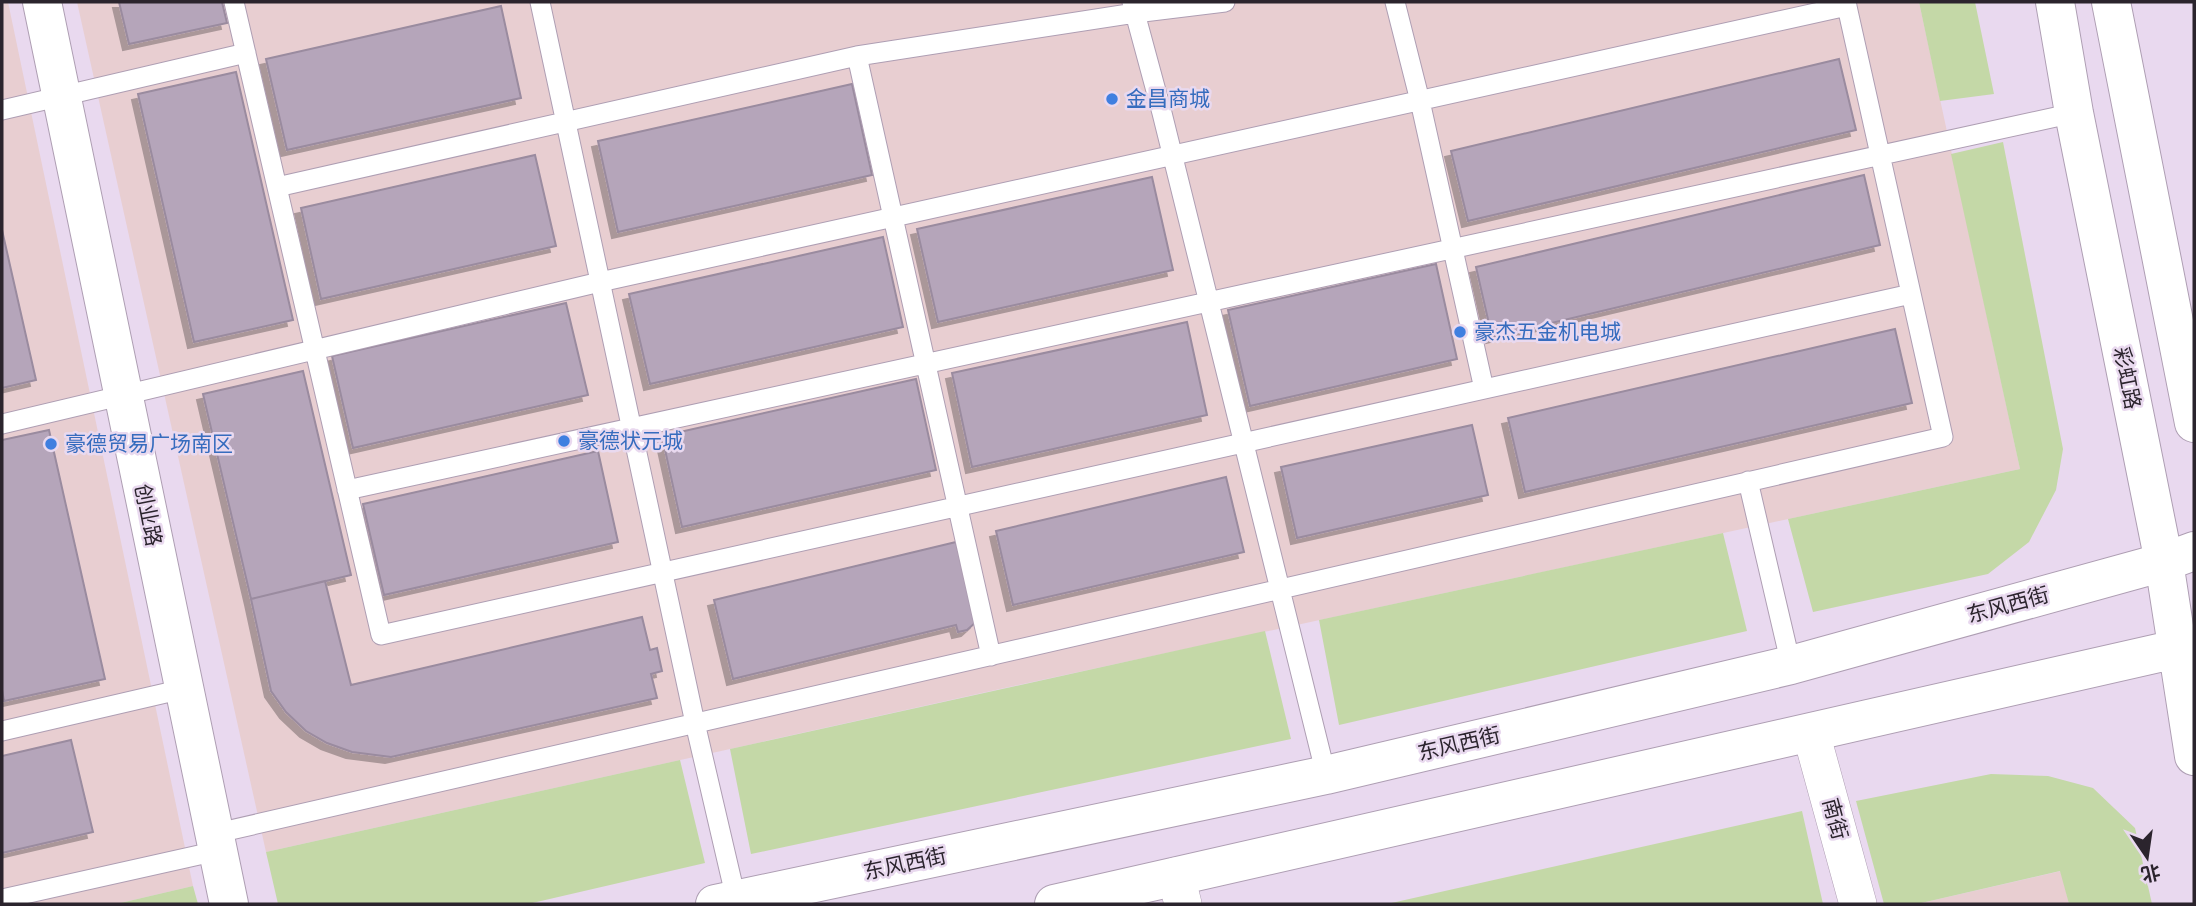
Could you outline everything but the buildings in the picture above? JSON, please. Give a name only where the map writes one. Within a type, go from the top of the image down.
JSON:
[{"type":"main road","name":"创业路","points":[[42,2],[229,904]]},
{"type":"main road","name":"彩虹路","points":[[2055,2],[2074,113],[2179,557],[2194,756]]},
{"type":"main road","points":[[2110,2],[2194,423]]},
{"type":"main road","name":"东风西街","points":[[726,902],[1326,775],[1791,665],[2179,557]]},
{"type":"main road","points":[[1054,904],[1180,890],[1811,733],[2186,648]]},
{"type":"street","name":"南街","points":[[1811,733],[1858,904]]},
{"type":"lane","points":[[234,2],[381,635],[1911,294]]},
{"type":"lane","points":[[540,2],[695,723],[726,902]]},
{"type":"lane","points":[[277,187],[857,56],[1134,7],[1225,2]]},
{"type":"lane","points":[[1395,2],[1420,101],[1484,389]]},
{"type":"lane","points":[[2,424],[600,282],[1847,4],[1943,437],[695,723],[215,842],[2,900]]},
{"type":"lane","points":[[1134,7],[1326,775]]},
{"type":"lane","points":[[2,110],[246,53]]},
{"type":"lane","points":[[857,56],[991,656]]},
{"type":"lane","points":[[347,490],[2074,113]]},
{"type":"lane","points":[[1748,481],[1791,665]]},
{"type":"lane","points":[[2,731],[183,688]]},
{"type":"shaded area","name":"豪德贸易广场南区","points":[[2,2],[8,2],[193,886],[116,904],[2,904]]},
{"type":"shaded area","points":[[77,2],[1919,2],[2020,469],[1009,687],[266,852]]},
{"type":"shaded area","points":[[2061,871],[2069,904],[1917,904]]},
{"type":"green space","points":[[1919,2],[1975,2],[1994,94],[1940,101]]},
{"type":"green space","points":[[2003,142],[2063,449],[2056,490],[2029,542],[1988,574],[1813,612],[1788,519],[2020,469],[1951,154]]},
{"type":"green space","points":[[1723,533],[1747,631],[1339,725],[1319,620]]},
{"type":"green space","points":[[1265,631],[1291,739],[751,854],[730,749]]},
{"type":"green space","points":[[680,760],[705,863],[528,904],[278,904],[266,852]]},
{"type":"green space","points":[[1991,774],[2048,776],[2093,788],[2135,828],[2152,904],[2069,904],[2060,871],[1917,904],[1884,904],[1856,801]]},
{"type":"green space","points":[[1802,811],[1823,904],[1387,904]]},
{"type":"green space","points":[[193,886],[198,904],[116,904]]},
{"type":"place","name":"金昌商城","points":[[1112,99]]},
{"type":"place","name":"豪杰五金机电城","points":[[1460,332]]},
{"type":"place","name":"豪德状元城","points":[[564,441]]},
{"type":"place","name":"豪德贸易广场南区","points":[[51,444]]}]
